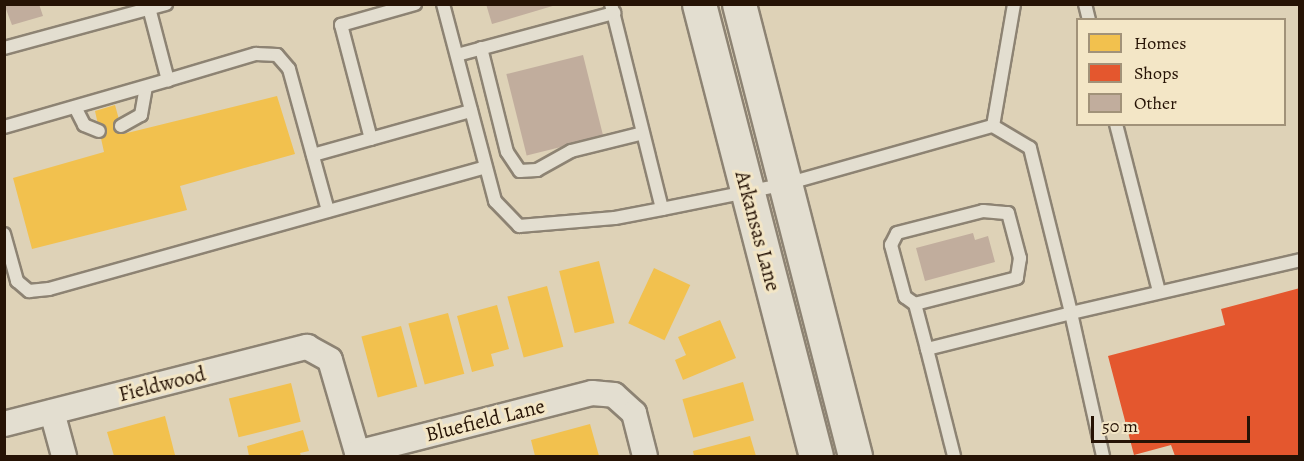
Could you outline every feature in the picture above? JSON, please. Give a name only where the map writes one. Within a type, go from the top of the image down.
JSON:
[{"type":"main road","name":"Arkansas Lane","points":[[699,4],[816,456]]},
{"type":"main road","name":"Arkansas Lane","points":[[739,4],[855,456]]},
{"type":"street","name":"Fieldwood","points":[[4,424],[307,347],[319,351],[330,360],[357,455]]},
{"type":"street","name":"Bluefield Lane","points":[[357,455],[592,393],[614,395],[633,413],[645,456]]},
{"type":"street","points":[[52,412],[64,456]]},
{"type":"lane","points":[[4,48],[165,4]]},
{"type":"lane","points":[[371,139],[340,25],[415,4]]},
{"type":"lane","points":[[443,4],[495,201],[519,226],[615,218],[748,193],[993,126],[1030,148],[1071,313],[1103,456]]},
{"type":"lane","points":[[993,126],[1014,4]]},
{"type":"lane","points":[[149,7],[168,80]]},
{"type":"lane","points":[[457,55],[612,9],[662,209]]},
{"type":"lane","points":[[481,48],[507,152],[520,171],[537,170],[571,151],[643,133]]},
{"type":"lane","points":[[4,127],[256,54],[277,55],[289,69],[328,211]]},
{"type":"lane","points":[[121,126],[141,115],[146,87]]},
{"type":"lane","points":[[75,107],[84,125],[99,131]]},
{"type":"lane","points":[[313,155],[471,111]]},
{"type":"lane","points":[[1117,126],[1159,292]]},
{"type":"lane","points":[[4,234],[17,281],[30,291],[485,167]]},
{"type":"lane","points":[[915,304],[1017,278],[1020,258],[1008,213],[983,211],[897,233],[891,245],[905,297],[915,304],[954,456]]},
{"type":"lane","points":[[927,349],[1299,260]]},
{"type":"building: Homes","points":[[277,96],[295,154],[180,186],[187,210],[32,249],[13,178],[104,152],[95,111],[115,105],[123,134]]},
{"type":"building: Homes","points":[[599,261],[614,323],[575,333],[559,271]]},
{"type":"building: Homes","points":[[654,268],[690,285],[664,340],[628,323]]},
{"type":"building: Homes","points":[[547,286],[563,347],[524,357],[507,297]]},
{"type":"building: Homes","points":[[497,305],[509,349],[491,354],[494,366],[472,372],[457,316]]},
{"type":"building: Homes","points":[[448,313],[464,374],[425,384],[408,324]]},
{"type":"building: Homes","points":[[720,320],[736,358],[683,380],[675,360],[686,355],[678,337]]},
{"type":"building: Homes","points":[[401,326],[417,387],[378,397],[361,337]]},
{"type":"building: Homes","points":[[743,382],[754,420],[693,438],[682,399]]},
{"type":"building: Homes","points":[[291,383],[301,422],[239,437],[229,398]]},
{"type":"building: Homes","points":[[165,416],[175,455],[114,456],[107,432]]},
{"type":"building: Homes","points":[[590,424],[599,456],[535,456],[531,440]]},
{"type":"building: Homes","points":[[303,430],[309,451],[300,453],[301,456],[249,456],[247,446]]},
{"type":"building: Homes","points":[[750,436],[756,456],[694,456],[693,451]]},
{"type":"building: Shops","points":[[1300,288],[1300,456],[1175,456],[1171,445],[1134,455],[1108,356],[1225,325],[1221,309]]},
{"type":"building: Other","points":[[4,4],[39,4],[43,16],[12,25]]},
{"type":"building: Other","points":[[486,4],[556,4],[556,5],[492,24]]},
{"type":"building: Other","points":[[583,55],[603,137],[527,156],[506,74]]},
{"type":"building: Other","points":[[973,233],[975,240],[988,236],[995,262],[925,281],[916,248]]}]
